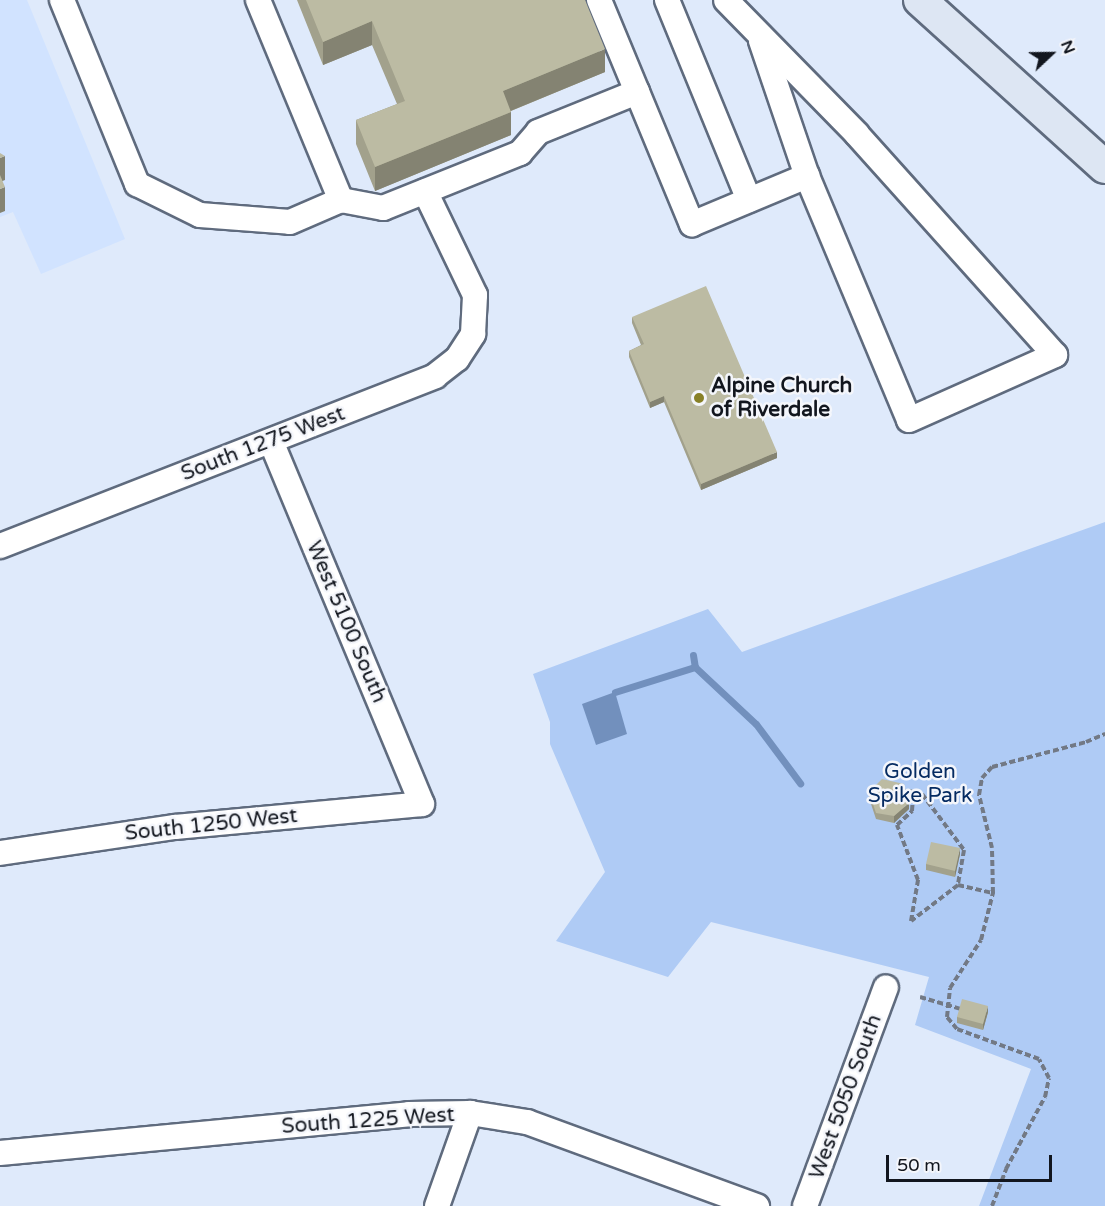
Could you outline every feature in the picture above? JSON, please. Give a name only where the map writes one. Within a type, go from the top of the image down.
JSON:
[{"type":"main road","points":[[920,0],[1105,167]]},
{"type":"street","points":[[62,0],[137,184],[200,215],[290,222],[341,200],[383,208],[520,153],[538,132],[637,92]]},
{"type":"street","points":[[258,0],[341,200]]},
{"type":"street","points":[[599,0],[692,224],[807,176]]},
{"type":"street","points":[[667,0],[749,200]]},
{"type":"street","points":[[726,0],[759,33],[857,134],[1055,355],[909,420],[807,176],[759,33]]},
{"type":"street","name":"South 1275 West","points":[[0,546],[435,376],[457,359],[473,334],[475,295],[424,191]]},
{"type":"street","name":"West 5100 South","points":[[271,441],[422,804]]},
{"type":"street","name":"South 1250 West","points":[[0,853],[175,827],[422,804]]},
{"type":"street","name":"West 5050 South","points":[[805,1206],[886,987]]},
{"type":"street","points":[[437,1206],[470,1113]]},
{"type":"street","name":"South 1225 West","points":[[0,1153],[409,1114],[470,1113],[527,1122],[757,1206]]},
{"type":"path","points":[[992,1206],[1006,1169],[1045,1097],[1049,1078],[1039,1059],[957,1029],[947,1017],[946,1005],[950,988],[981,940],[993,893],[992,848],[979,795],[982,778],[992,767],[1086,742],[1105,734]]},
{"type":"path","points":[[909,791],[922,794],[964,850],[958,885],[911,921],[918,880],[897,825],[912,811],[914,804],[909,791]]},
{"type":"path","points":[[958,885],[993,893]]},
{"type":"path","points":[[920,997],[961,1009]]},
{"type":"shaded area","points":[[0,0],[27,0],[125,239],[41,274],[13,212],[0,217]]},
{"type":"shaded area","points":[[615,692],[627,734],[596,745],[582,704]]},
{"type":"green space","name":"Golden Spike Park","points":[[1105,522],[1105,1206],[979,1206],[1031,1069],[915,1025],[929,977],[711,922],[668,977],[556,941],[605,872],[550,744],[550,722],[533,674],[708,609],[742,652]]},
{"type":"building","points":[[306,0],[585,0],[605,49],[503,91],[511,112],[375,167],[356,120],[405,101],[372,21],[323,42]]},
{"type":"building","points":[[0,175],[5,187],[0,189]]},
{"type":"building","points":[[706,286],[777,452],[701,484],[664,396],[650,402],[629,351],[644,344],[632,317]]},
{"type":"building","points":[[882,779],[904,784],[909,803],[894,816],[876,813],[869,792]]},
{"type":"building","points":[[931,842],[960,848],[955,871],[926,864]]},
{"type":"building","points":[[962,999],[988,1006],[983,1024],[957,1017]]},
{"type":"waterway","points":[[693,655],[695,667],[756,724],[800,783]]},
{"type":"waterway","points":[[615,692],[695,667]]},
{"type":"place","name":"Alpine Church of Riverdale","points":[[699,398]]}]
